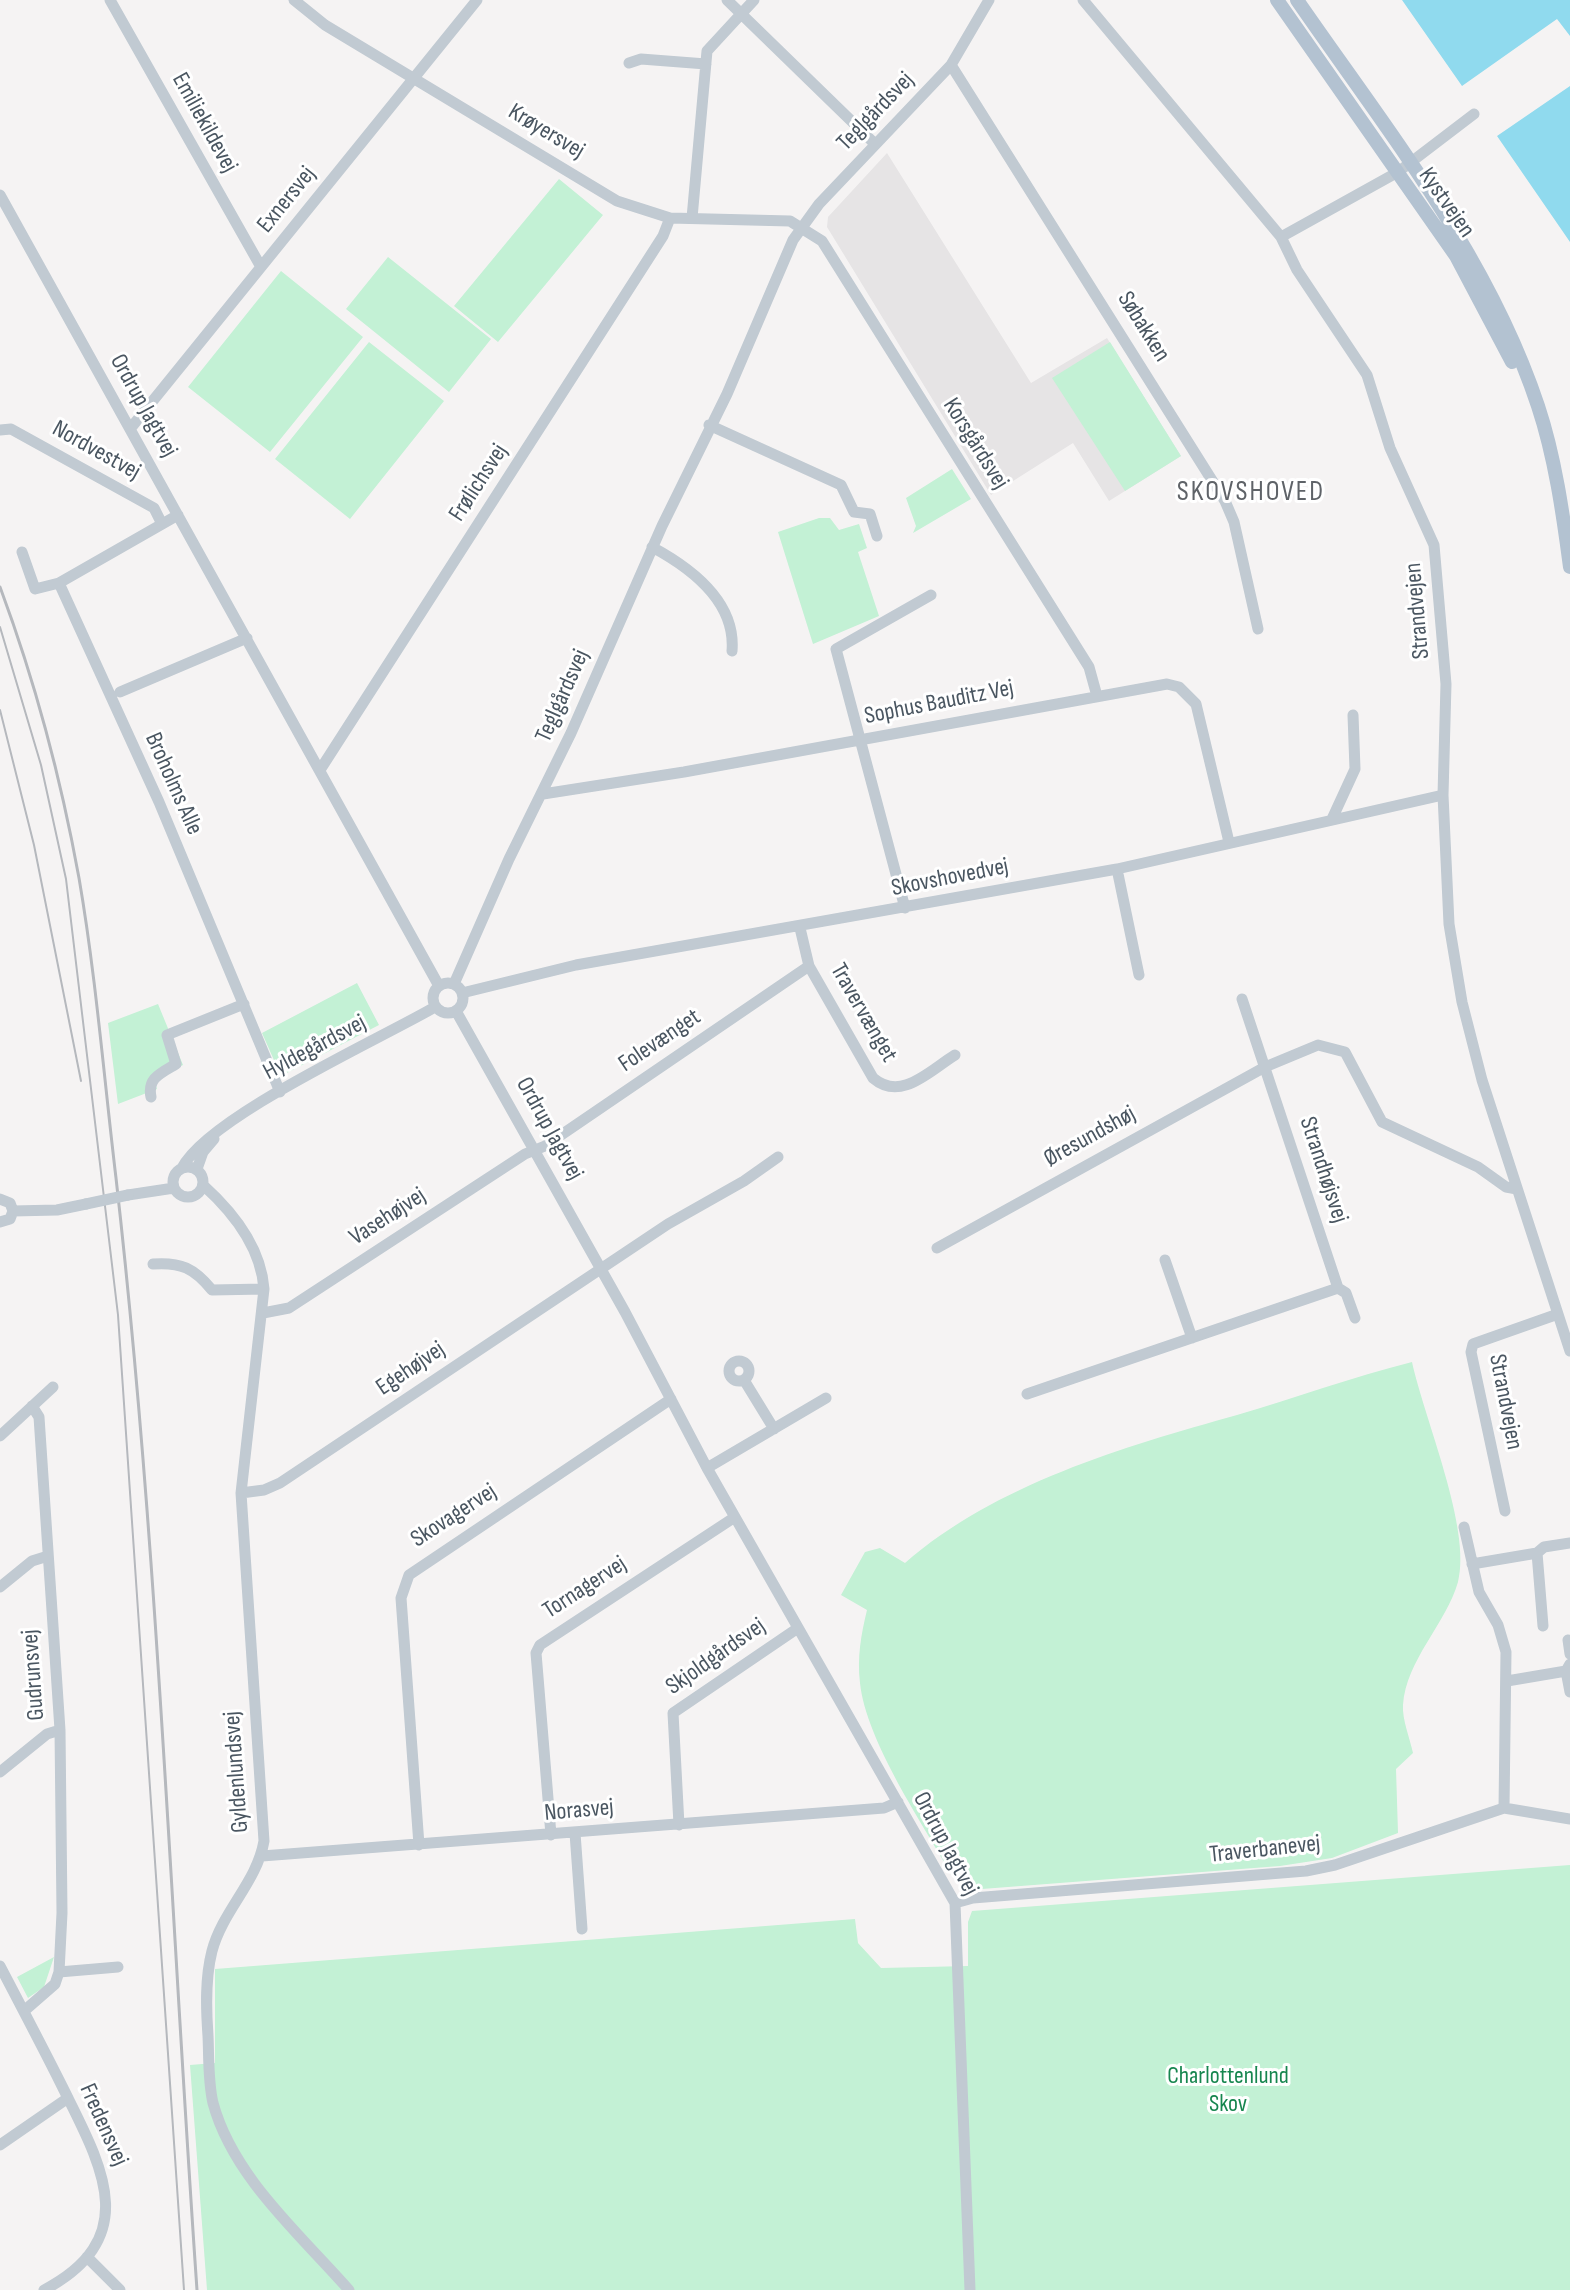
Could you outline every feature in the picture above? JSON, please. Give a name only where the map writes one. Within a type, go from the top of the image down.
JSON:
[{"type":"main road","name":"Kystvejen","points":[[1277,0],[1465,245],[1509,329],[1540,410],[1555,472],[1570,567]]},
{"type":"main road","name":"Kystvejen","points":[[1297,0],[1404,168]]},
{"type":"street","name":"Emiliekildevej","points":[[110,0],[261,267]]},
{"type":"street","name":"Krøyersvej","points":[[294,0],[325,25],[617,201],[670,218],[776,218],[801,225]]},
{"type":"street","name":"Exnersvej","points":[[130,429],[477,0]]},
{"type":"street","points":[[727,0],[874,143]]},
{"type":"street","points":[[692,218],[706,64],[711,44],[754,0]]},
{"type":"street","name":"Strandvejen","points":[[1083,0],[1281,237],[1297,270],[1367,375],[1390,448],[1434,545],[1446,684],[1443,795],[1447,916],[1462,1002],[1517,1189],[1570,1351]]},
{"type":"street","name":"Teglgårdsvej","points":[[458,989],[509,859],[543,794],[652,547],[709,425],[727,394],[801,225],[874,143],[951,65],[986,1]]},
{"type":"street","points":[[629,63],[641,59],[706,64]]},
{"type":"street","name":"Søbakken","points":[[951,65],[1225,501],[1234,522],[1258,629]]},
{"type":"street","points":[[1281,237],[1404,168],[1474,114]]},
{"type":"street","name":"Ordrup Jagtvej","points":[[1,199],[439,986]]},
{"type":"street","name":"Frølichsvej","points":[[320,770],[663,236],[670,218]]},
{"type":"street","name":"Korsgårdsvej","points":[[801,225],[822,241],[1089,667],[1097,696]]},
{"type":"street","points":[[709,425],[841,485],[854,512],[870,514],[877,536]]},
{"type":"street","name":"Nordvestvej","points":[[0,430],[11,429],[154,508],[162,524]]},
{"type":"street","points":[[22,552],[35,589],[59,583],[178,515]]},
{"type":"street","points":[[652,547],[712,591],[722,605],[733,638],[732,651]]},
{"type":"street","name":"Broholms Alle","points":[[59,583],[159,802],[280,1092]]},
{"type":"street","points":[[905,908],[836,649],[931,595]]},
{"type":"street","points":[[120,692],[247,638]]},
{"type":"street","name":"Sophus Bauditz Vej","points":[[543,794],[1167,684],[1187,694],[1196,704],[1229,842]]},
{"type":"street","points":[[1332,819],[1355,769],[1353,715]]},
{"type":"street","name":"Skovshovedvej","points":[[458,989],[576,965],[800,928],[1117,869],[1443,795]]},
{"type":"street","points":[[1117,869],[1139,975]]},
{"type":"street","name":"Travervænget","points":[[800,928],[809,966],[873,1078],[894,1090],[910,1084],[955,1055]]},
{"type":"street","name":"Folevænget","points":[[535,1150],[577,1125],[809,966]]},
{"type":"street","points":[[439,986],[458,989],[462,1003],[456,1011],[443,1013],[435,1007],[433,996],[439,986]]},
{"type":"street","points":[[1242,999],[1265,1067]]},
{"type":"street","points":[[151,1097],[149,1088],[154,1077],[176,1064],[167,1035],[244,1004]]},
{"type":"street","name":"Hyldegårdsvej","points":[[174,1183],[206,1138],[280,1092],[435,1007]]},
{"type":"street","name":"Ordrup Jagtvej","points":[[456,1011],[601,1269],[707,1468],[955,1903],[970,2290]]},
{"type":"street","name":"Øresundshøj","points":[[937,1248],[1265,1067],[1318,1045],[1345,1052],[1382,1122],[1478,1167],[1506,1187],[1517,1189]]},
{"type":"street","name":"Strandhøjsvej","points":[[1265,1067],[1338,1288],[1346,1293],[1355,1318]]},
{"type":"street","name":"Hyldegårdsvej","points":[[197,1169],[218,1132]]},
{"type":"street","name":"Vasehøjvej","points":[[263,1313],[289,1308],[535,1150]]},
{"type":"street","points":[[601,1269],[778,1157]]},
{"type":"street","points":[[13,1211],[35,1212],[86,1204],[174,1183],[183,1196],[200,1190],[197,1169],[182,1168]]},
{"type":"street","name":"Gyldenlundsvej","points":[[200,1190],[225,1209],[258,1257],[264,1289],[241,1493],[264,1841],[262,1856],[227,1915],[212,1952],[206,2007],[213,2101],[234,2152],[251,2179],[349,2290]]},
{"type":"street","points":[[0,1199],[10,1203],[13,1211],[10,1219],[0,1222]]},
{"type":"street","points":[[1165,1260],[1192,1338]]},
{"type":"street","points":[[153,1264],[176,1263],[198,1273],[212,1290],[264,1289]]},
{"type":"street","name":"Egehøjvej","points":[[241,1493],[264,1490],[280,1483],[601,1269]]},
{"type":"street","points":[[1027,1394],[1338,1288]]},
{"type":"street","name":"Strandvejen","points":[[1505,1511],[1471,1352],[1473,1344],[1558,1314]]},
{"type":"street","points":[[744,1380],[774,1429]]},
{"type":"street","points":[[0,1436],[53,1387]]},
{"type":"street","points":[[707,1468],[826,1398]]},
{"type":"street","name":"Skovagervej","points":[[419,1845],[401,1598],[409,1575],[671,1399]]},
{"type":"street","name":"Gudrunsvej","points":[[32,1406],[39,1417],[60,1730],[64,1836],[59,1972]]},
{"type":"street","name":"Tornagervej","points":[[551,1835],[536,1653],[540,1645],[735,1517]]},
{"type":"street","points":[[1464,1527],[1479,1592],[1498,1625],[1506,1652],[1504,1808]]},
{"type":"street","points":[[1472,1564],[1537,1553],[1544,1547],[1570,1543]]},
{"type":"street","points":[[1537,1553],[1543,1626]]},
{"type":"street","points":[[0,1587],[32,1561],[48,1556]]},
{"type":"street","name":"Skjoldgårdsvej","points":[[679,1825],[673,1713],[798,1628]]},
{"type":"street","points":[[1568,1640],[1570,1654]]},
{"type":"street","points":[[1507,1681],[1568,1668],[1570,1692]]},
{"type":"street","points":[[0,1772],[47,1734],[60,1730]]},
{"type":"street","name":"Norasvej","points":[[262,1856],[884,1808],[898,1802]]},
{"type":"street","name":"Traverbanevej","points":[[955,1903],[973,1898],[1306,1871],[1335,1865],[1504,1808],[1570,1819]]},
{"type":"street","points":[[575,1833],[582,1929]]},
{"type":"street","name":"Fredensvej","points":[[0,1966],[98,2159],[105,2186],[104,2219],[87,2257],[75,2271],[44,2290]]},
{"type":"street","points":[[24,2011],[48,1993],[59,1972],[118,1967]]},
{"type":"street","points":[[0,2145],[68,2098]]},
{"type":"street","points":[[87,2257],[120,2290]]},
{"type":"shaded area","points":[[887,153],[1031,383],[1107,338],[1181,456],[1109,501],[1073,443],[991,495],[827,227],[828,217]]},
{"type":"green space","points":[[559,179],[603,215],[498,342],[454,306]]},
{"type":"green space","points":[[388,257],[491,339],[449,392],[346,309]]},
{"type":"green space","points":[[281,271],[363,337],[270,452],[188,387]]},
{"type":"green space","points":[[369,342],[444,401],[350,519],[275,459]]},
{"type":"green space","points":[[1110,342],[1181,456],[1125,491],[1052,378]]},
{"type":"green space","points":[[952,469],[971,499],[913,533],[916,526],[906,498]]},
{"type":"green space","points":[[819,518],[830,518],[839,530],[859,524],[867,548],[858,552],[879,616],[813,644],[778,532]]},
{"type":"green space","points":[[357,983],[379,1025],[281,1076],[262,1033]]},
{"type":"green space","points":[[158,1004],[183,1065],[154,1079],[157,1089],[118,1104],[108,1023]]},
{"type":"green space","points":[[1412,1362],[1453,1504],[1461,1560],[1452,1597],[1411,1673],[1406,1689],[1403,1711],[1413,1753],[1396,1769],[1398,1833],[1332,1858],[1280,1866],[969,1890],[953,1877],[884,1756],[865,1706],[859,1664],[867,1610],[841,1595],[865,1552],[880,1548],[905,1563],[979,1511],[1062,1471],[1150,1441]]},
{"type":"green space","name":"Charlottenlund Skov","points":[[1570,1865],[1570,2290],[207,2290],[190,2065],[215,2063],[215,1969],[855,1919],[858,1943],[881,1968],[968,1966],[968,1922],[972,1911]]},
{"type":"green space","points":[[54,1957],[44,1987],[28,1998],[17,1977]]},
{"type":"water","points":[[1402,0],[1570,0],[1570,36],[1557,19],[1462,86]]},
{"type":"water","points":[[1570,86],[1570,242],[1497,136]]},
{"type":"tram line","points":[[0,627],[41,765],[66,879],[118,1315],[184,2290]]},
{"type":"tram line","points":[[0,710],[34,845],[81,1081]]},
{"type":"railway","points":[[0,587],[36,694],[64,804],[85,915],[99,1028],[143,1455],[197,2290]]},
{"type":"district","name":"SKOVSHOVED","points":[[1251,493]]}]
